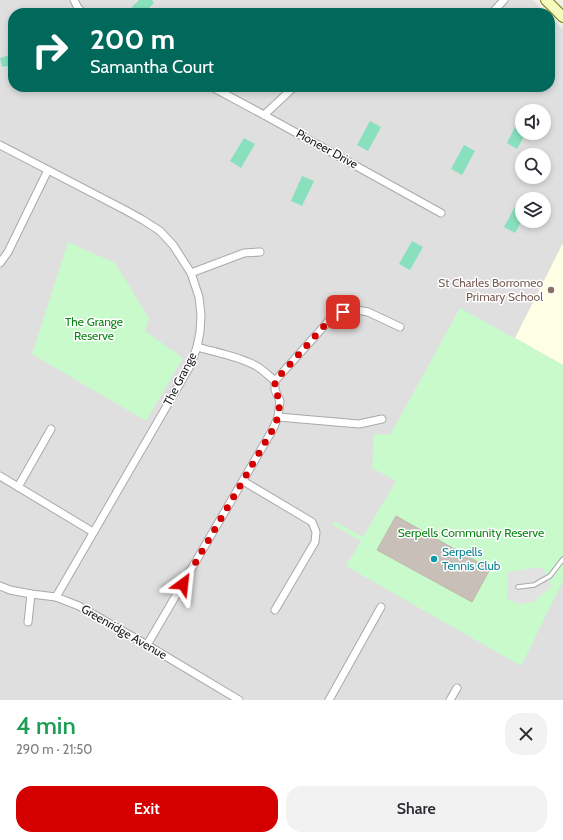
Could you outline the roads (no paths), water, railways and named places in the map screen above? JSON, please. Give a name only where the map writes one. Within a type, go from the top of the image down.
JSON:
[{"type":"street","points":[[497,8],[504,0]]},
{"type":"street","points":[[546,0],[554,8]]},
{"type":"street","points":[[555,9],[563,17]]},
{"type":"street","name":"Pioneer Drive","points":[[221,92],[441,213]]},
{"type":"street","points":[[264,115],[289,92]]},
{"type":"street","name":"The Grange","points":[[0,145],[125,210],[160,231],[173,245],[192,273],[199,298],[201,316],[200,332],[197,347],[190,366],[56,596]]},
{"type":"street","points":[[0,263],[8,252],[48,170]]},
{"type":"street","points":[[192,273],[244,252],[260,252]]},
{"type":"street","points":[[147,645],[273,429],[278,417],[280,401],[275,390],[275,381],[334,315],[352,309],[368,312],[400,327]]},
{"type":"street","points":[[197,347],[257,366],[275,381]]},
{"type":"street","points":[[278,417],[359,424],[382,418]]},
{"type":"street","points":[[18,487],[51,429]]},
{"type":"street","points":[[0,476],[93,532]]},
{"type":"street","points":[[243,481],[308,519],[312,522],[316,532],[315,542],[275,610]]},
{"type":"street","name":"Greenridge Avenue","points":[[0,586],[10,590],[31,594],[56,596],[79,606],[239,700]]},
{"type":"street","points":[[28,622],[31,594]]},
{"type":"street","points":[[329,700],[381,607]]},
{"type":"street","points":[[450,700],[457,688]]},
{"type":"lane","points":[[518,587],[534,585],[550,576],[563,559]]},
{"type":"place","name":"St Charles Borromeo Primary School","points":[[551,290]]},
{"type":"place","name":"Serpells Tennis Club","points":[[434,559]]},
{"type":"park label","name":"The Grange Reserve","points":[[94,329]]},
{"type":"park label","name":"Serpells Community Reserve","points":[[471,533]]}]
